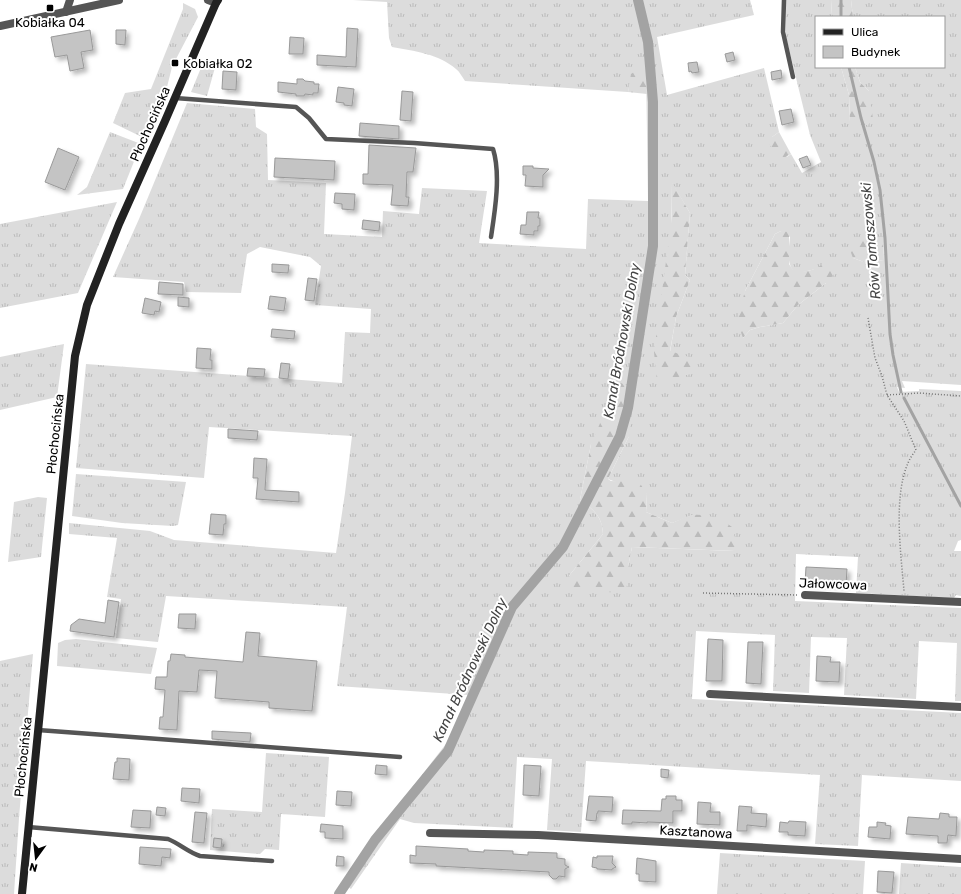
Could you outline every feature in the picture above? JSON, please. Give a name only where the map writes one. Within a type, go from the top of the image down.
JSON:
[{"type":"main road","name":"Płochocińska","points":[[22,894],[75,356],[87,305],[119,224],[175,98],[214,1]]},
{"type":"street","points":[[66,12],[70,0]]},
{"type":"street","points":[[0,26],[120,0]]},
{"type":"street","name":"Jałowcowa","points":[[805,595],[961,602]]},
{"type":"street","points":[[710,694],[961,707]]},
{"type":"street","name":"Kasztanowa","points":[[430,833],[538,835],[961,859]]},
{"type":"lane","points":[[784,0],[783,32],[793,77]]},
{"type":"lane","points":[[175,98],[296,107],[309,118],[326,139],[414,143],[493,149],[496,158],[496,201],[491,237]]},
{"type":"lane","points":[[38,730],[400,757]]},
{"type":"lane","points":[[28,827],[168,839],[191,853],[200,856],[272,861]]},
{"type":"path","points":[[868,318],[875,358],[882,376],[887,396],[904,421],[916,450],[908,462],[901,487],[900,543],[905,599]]},
{"type":"path","points":[[887,396],[919,393],[961,396]]},
{"type":"path","name":"Jałowcowa","points":[[703,593],[805,595]]},
{"type":"green space","points":[[353,0],[750,0],[754,15],[657,37],[667,95],[764,68],[779,132],[772,137],[787,157],[791,154],[802,173],[821,162],[810,135],[786,37],[786,0],[831,0],[832,16],[815,16],[815,68],[841,68],[849,95],[850,122],[869,91],[860,82],[855,68],[945,68],[945,16],[853,16],[851,0],[961,0],[961,385],[902,381],[905,388],[897,387],[899,392],[919,391],[919,389],[961,391],[961,540],[958,541],[954,551],[961,551],[961,596],[956,595],[954,598],[856,593],[858,557],[796,554],[795,601],[961,608],[961,701],[955,701],[957,643],[919,641],[916,699],[844,695],[847,638],[811,637],[809,693],[773,691],[775,635],[696,631],[692,699],[961,713],[961,781],[862,775],[858,846],[815,844],[820,775],[586,761],[581,832],[547,830],[552,759],[517,757],[513,828],[414,823],[400,819],[351,889],[343,883],[387,820],[449,740],[469,695],[337,686],[347,607],[166,596],[158,642],[116,638],[121,599],[107,597],[117,538],[69,534],[69,523],[150,531],[174,540],[336,553],[352,436],[209,427],[204,478],[76,468],[86,364],[342,383],[345,332],[370,333],[371,309],[315,305],[321,266],[310,257],[260,247],[247,254],[241,293],[186,292],[184,282],[113,277],[139,219],[187,103],[255,109],[256,127],[267,134],[268,180],[326,183],[324,234],[382,237],[383,211],[419,214],[422,188],[487,191],[479,243],[586,249],[588,199],[648,201],[646,67],[631,79],[628,92],[465,81],[457,70],[442,60],[426,54],[392,47],[389,38],[387,2]],"holes":[[[672,183],[690,213],[685,275],[690,280],[676,317],[670,352]],[[781,231],[790,237],[789,263],[793,271],[803,272],[816,269],[826,283],[798,305],[783,323],[750,330],[743,338],[745,291],[775,234]],[[883,242],[884,260],[864,262],[853,258]],[[629,436],[608,479],[647,494],[646,512],[672,523],[693,515],[734,551],[632,547],[628,567],[628,581],[568,577],[603,534],[599,518],[580,500],[591,444]]]},
{"type":"green space","points":[[831,0],[851,0],[853,16],[832,16]]},
{"type":"green space","points":[[183,3],[195,9],[198,17],[176,59],[174,58],[164,99],[144,138],[113,123],[125,93],[151,89],[183,9]]},
{"type":"green space","points":[[203,63],[216,64],[207,96],[191,92]]},
{"type":"green space","points":[[646,67],[647,94],[628,92],[631,74],[640,68]]},
{"type":"green space","points":[[841,68],[855,68],[860,82],[869,91],[873,119],[868,125],[850,122],[849,95]]},
{"type":"green space","points":[[110,132],[141,144],[123,189],[77,195],[87,187]]},
{"type":"green space","points":[[779,132],[791,154],[781,159],[776,155],[769,144],[772,137]]},
{"type":"green space","points":[[672,182],[690,213],[685,275],[690,280],[676,317],[670,351],[692,358],[691,374],[657,382],[654,352],[672,216]]},
{"type":"green space","points":[[117,202],[78,293],[0,308],[0,224]]},
{"type":"green space","points":[[781,231],[789,232],[789,264],[793,270],[812,270],[827,261],[835,273],[826,283],[798,305],[783,323],[750,330],[743,338],[737,321],[745,291],[775,234]]},
{"type":"green space","points":[[859,238],[883,242],[884,260],[864,262],[853,258],[850,250]]},
{"type":"green space","points":[[64,344],[57,397],[0,410],[0,357]]},
{"type":"green space","points":[[618,382],[635,388],[629,436],[608,479],[611,481],[639,482],[647,494],[646,512],[672,523],[685,517],[699,515],[709,516],[732,527],[735,538],[735,551],[632,547],[625,593],[569,590],[568,577],[603,534],[599,518],[580,500],[591,444]]},
{"type":"green space","points":[[76,474],[186,482],[178,525],[122,523],[72,516]]},
{"type":"green space","points":[[38,497],[47,498],[41,557],[8,562],[14,502]]},
{"type":"green space","points":[[76,639],[157,648],[151,674],[57,666],[58,643],[65,640]]},
{"type":"green space","points":[[33,654],[14,894],[0,894],[0,661]]},
{"type":"green space","points":[[266,753],[329,757],[325,817],[281,814],[279,850],[265,849],[260,854],[210,850],[212,809],[262,812]]},
{"type":"green space","points":[[720,853],[865,861],[863,894],[717,894]]},
{"type":"green space","points":[[901,863],[961,867],[961,894],[899,894]]},
{"type":"building","points":[[347,28],[358,29],[356,67],[317,65],[317,55],[346,57]]},
{"type":"building","points":[[90,30],[93,50],[81,52],[84,68],[70,71],[67,55],[55,57],[51,37]]},
{"type":"building","points":[[116,30],[126,30],[125,45],[116,44]]},
{"type":"building","points":[[290,37],[304,38],[303,54],[289,54]]},
{"type":"building","points":[[733,52],[735,60],[727,62],[725,54]]},
{"type":"building","points":[[697,62],[699,72],[689,72],[688,63]]},
{"type":"building","points":[[781,70],[782,78],[772,80],[771,72]]},
{"type":"building","points":[[223,71],[237,72],[236,90],[222,89]]},
{"type":"building","points":[[297,79],[303,79],[305,81],[314,82],[314,84],[319,84],[318,93],[313,93],[313,95],[305,94],[304,96],[296,96],[296,94],[278,92],[278,82],[297,84]]},
{"type":"building","points":[[338,87],[354,89],[352,106],[336,102]]},
{"type":"building","points":[[402,91],[413,92],[411,121],[400,120]]},
{"type":"building","points":[[791,109],[794,122],[782,125],[779,111]]},
{"type":"building","points":[[360,123],[399,126],[399,139],[359,136]]},
{"type":"building","points":[[369,145],[416,148],[413,172],[407,172],[406,197],[409,197],[408,206],[391,205],[393,185],[363,184],[363,174],[368,174]]},
{"type":"building","points":[[58,148],[79,157],[65,190],[45,182]]},
{"type":"building","points":[[807,156],[811,165],[803,168],[799,159]]},
{"type":"building","points":[[275,158],[335,161],[334,180],[274,177]]},
{"type":"building","points":[[523,166],[549,169],[543,175],[543,187],[525,186],[526,175],[523,175]]},
{"type":"building","points":[[335,193],[355,194],[354,210],[342,209],[342,204],[334,203]]},
{"type":"building","points":[[527,212],[539,212],[538,218],[540,218],[540,226],[538,226],[538,231],[534,231],[534,235],[520,234],[521,225],[526,225]]},
{"type":"building","points":[[363,220],[380,222],[379,231],[362,229]]},
{"type":"building","points":[[272,264],[289,265],[288,273],[272,272]]},
{"type":"building","points":[[308,278],[317,279],[314,301],[305,300]]},
{"type":"building","points":[[159,282],[183,284],[183,295],[158,294]]},
{"type":"building","points":[[270,296],[286,298],[284,311],[268,309]]},
{"type":"building","points":[[178,297],[189,298],[189,307],[178,306]]},
{"type":"building","points":[[145,298],[161,302],[159,312],[155,311],[154,315],[142,313]]},
{"type":"building","points":[[272,329],[295,331],[294,339],[271,337]]},
{"type":"building","points":[[197,348],[211,349],[210,360],[212,360],[212,369],[196,368]]},
{"type":"building","points":[[281,363],[290,364],[288,379],[279,378]]},
{"type":"building","points":[[248,368],[265,369],[264,377],[247,376]]},
{"type":"building","points":[[228,429],[258,431],[257,440],[228,438]]},
{"type":"building","points":[[254,458],[267,459],[265,490],[299,492],[299,502],[256,499],[258,478],[253,478]]},
{"type":"building","points":[[211,514],[226,515],[226,524],[224,524],[223,535],[209,534]]},
{"type":"building","points":[[806,567],[847,569],[846,585],[805,583]]},
{"type":"building","points":[[108,600],[119,602],[114,637],[70,631],[71,625],[79,619],[105,623]]},
{"type":"building","points":[[179,614],[196,614],[195,629],[178,628]]},
{"type":"building","points":[[246,632],[260,633],[258,656],[317,661],[312,711],[269,708],[269,702],[215,698],[217,671],[199,670],[197,692],[179,691],[177,730],[159,729],[160,717],[163,717],[165,690],[155,689],[156,677],[167,677],[168,661],[170,661],[171,654],[185,655],[185,657],[243,662]]},
{"type":"building","points":[[708,639],[723,640],[722,681],[706,681]]},
{"type":"building","points":[[748,642],[763,642],[761,684],[746,683]]},
{"type":"building","points":[[817,656],[831,657],[830,662],[840,662],[839,682],[816,681]]},
{"type":"building","points":[[212,731],[251,733],[250,742],[212,739]]},
{"type":"building","points":[[117,758],[130,759],[129,780],[113,779],[115,762],[117,762]]},
{"type":"building","points":[[376,765],[387,766],[387,775],[375,774]]},
{"type":"building","points":[[524,765],[541,766],[539,796],[523,795]]},
{"type":"building","points":[[661,769],[669,770],[668,778],[661,777]]},
{"type":"building","points":[[182,788],[200,789],[199,803],[181,801]]},
{"type":"building","points":[[337,791],[352,792],[351,806],[336,805]]},
{"type":"building","points":[[589,796],[613,797],[612,812],[598,811],[596,821],[586,820]]},
{"type":"building","points":[[666,796],[676,796],[676,800],[682,800],[682,811],[673,811],[673,823],[632,822],[632,824],[622,824],[623,810],[661,811],[662,799],[666,799]]},
{"type":"building","points":[[698,802],[711,803],[710,812],[720,812],[720,825],[697,824]]},
{"type":"building","points":[[739,806],[752,807],[751,813],[767,814],[766,827],[747,825],[747,831],[737,831]]},
{"type":"building","points":[[157,807],[166,808],[165,816],[156,815]]},
{"type":"building","points":[[133,810],[151,811],[150,828],[131,827]]},
{"type":"building","points":[[195,812],[207,813],[204,843],[192,842]]},
{"type":"building","points":[[940,813],[949,814],[949,817],[957,817],[956,836],[948,835],[947,843],[938,843],[938,836],[906,834],[908,817],[939,819]]},
{"type":"building","points":[[789,821],[806,822],[805,836],[788,835],[788,832],[779,832],[780,822],[788,823]]},
{"type":"building","points":[[877,822],[886,823],[885,825],[891,826],[890,839],[868,837],[869,827],[877,827]]},
{"type":"building","points":[[321,824],[343,826],[343,839],[325,838],[325,832],[320,832]]},
{"type":"building","points":[[214,838],[222,839],[221,848],[213,847]]},
{"type":"building","points":[[416,846],[468,849],[468,851],[484,852],[484,850],[513,851],[513,854],[528,855],[528,852],[557,853],[557,858],[565,859],[565,865],[569,867],[565,869],[565,877],[559,876],[556,879],[553,879],[549,875],[549,872],[436,866],[436,864],[410,863],[410,855],[416,856]]},
{"type":"building","points":[[140,847],[171,849],[170,858],[162,857],[161,866],[139,864]]},
{"type":"building","points":[[337,856],[344,857],[344,866],[336,866]]},
{"type":"building","points":[[597,856],[613,856],[612,863],[616,867],[612,870],[597,869],[592,867],[593,857],[597,858]]},
{"type":"building","points":[[637,858],[656,861],[656,882],[639,881],[639,874],[636,874]]},
{"type":"building","points":[[878,871],[894,872],[892,893],[877,892]]},
{"type":"waterway","name":"Kanał Bródnowski Dolny","points":[[339,894],[375,840],[448,751],[512,607],[563,547],[620,436],[628,408],[653,246],[653,102],[648,42],[638,0]]},
{"type":"waterway","name":"Rów Tomaszowski","points":[[841,0],[841,16]]},
{"type":"waterway","name":"Rów Tomaszowski","points":[[849,68],[880,190],[885,238],[890,334],[901,392]]},
{"type":"waterway","name":"Rów Tomaszowski","points":[[904,398],[961,506]]},
{"type":"place","name":"Kobiałka 04","points":[[50,8]]},
{"type":"place","name":"Kobiałka 02","points":[[175,63]]}]
